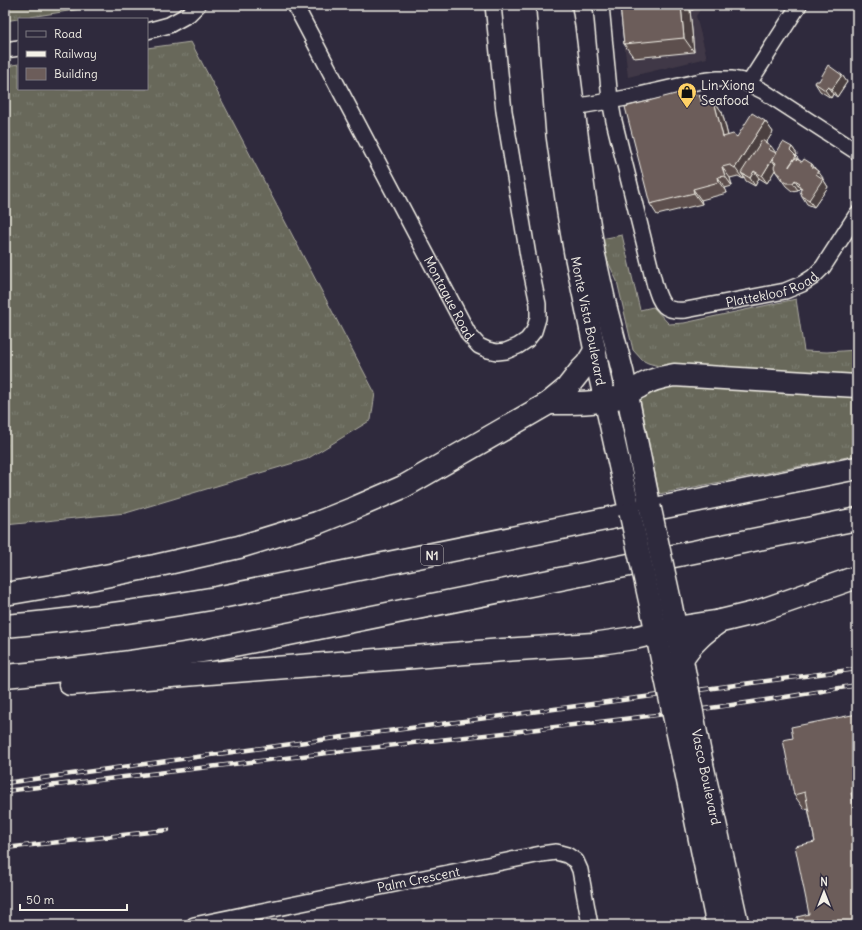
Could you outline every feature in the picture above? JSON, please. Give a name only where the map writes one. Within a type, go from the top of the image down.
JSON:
[{"type":"highway","points":[[5,594],[70,583],[239,547],[316,523],[352,509],[403,487],[549,403],[566,389],[587,364],[595,351]]},
{"type":"highway","points":[[549,403],[605,401],[627,394],[651,381],[674,375],[857,386]]},
{"type":"highway","name":"N1","points":[[5,626],[127,613],[222,597],[857,468]]},
{"type":"highway","points":[[5,676],[82,669],[209,650],[857,519]]},
{"type":"highway","points":[[5,689],[593,644],[634,638],[666,630],[721,621],[754,613],[857,578]]},
{"type":"highway","points":[[676,666],[695,641],[721,621]]},
{"type":"main road","name":"Monte Vista Boulevard","points":[[547,5],[557,135],[574,254],[622,477],[660,601]]},
{"type":"main road","name":"Monte Vista Boulevard","points":[[560,5],[584,190],[594,253],[627,394],[642,472],[660,601],[666,630]]},
{"type":"main road","name":"Vasco Boulevard","points":[[666,630],[676,666],[693,763],[717,925]]},
{"type":"main road","name":"Vasco Boulevard","points":[[693,763],[738,925]]},
{"type":"street","points":[[148,31],[169,25],[189,14],[198,5]]},
{"type":"street","name":"Montague Road","points":[[295,5],[470,335],[479,346],[497,352],[506,351],[527,340],[534,331],[538,318],[538,304],[528,256],[504,111],[493,5]]},
{"type":"street","points":[[601,5],[610,100]]},
{"type":"street","points":[[749,83],[799,5]]},
{"type":"street","points":[[5,50],[18,48]]},
{"type":"street","points":[[557,135],[564,117],[574,107],[626,98],[711,79],[731,79],[744,81],[763,91],[857,152]]},
{"type":"street","name":"Plattekloof Road","points":[[610,100],[656,290],[664,306],[670,310],[686,310],[785,291],[802,284],[813,277],[823,267],[857,214]]},
{"type":"street","name":"Palm Crescent","points":[[194,925],[556,852],[572,857],[576,861],[580,870],[590,925]]},
{"type":"shaded area","points":[[620,5],[703,5],[696,16],[707,58],[628,77]]},
{"type":"green space","points":[[5,5],[106,5],[18,18],[5,21]]},
{"type":"green space","points":[[191,42],[375,393],[371,420],[307,459],[126,513],[5,525],[5,66],[18,64],[18,90],[148,90],[148,48]]},
{"type":"green space","points":[[622,235],[640,310],[653,307],[669,324],[684,323],[796,299],[804,351],[827,352],[857,350],[857,378],[662,367],[642,360],[633,350],[617,281],[603,251],[601,239]]},
{"type":"green space","points":[[663,386],[857,392],[857,455],[659,494],[640,398]]},
{"type":"building","points":[[620,5],[681,5],[684,38],[624,44]]},
{"type":"building","points":[[828,65],[842,75],[832,89],[828,87],[825,90],[815,83],[816,81],[819,81]]},
{"type":"building","points":[[683,92],[684,98],[699,94],[702,104],[714,101],[723,137],[733,134],[737,137],[752,113],[765,121],[735,168],[730,165],[722,167],[725,176],[718,177],[719,182],[693,189],[694,193],[650,204],[625,107]]},
{"type":"building","points":[[762,140],[771,146],[768,149],[776,153],[762,176],[754,171],[750,178],[741,173]]},
{"type":"building","points":[[783,142],[792,147],[790,150],[796,156],[789,167],[795,158],[802,162],[804,159],[812,164],[811,166],[818,171],[816,174],[823,179],[809,200],[802,196],[800,191],[802,188],[798,185],[800,183],[795,180],[793,183],[787,183],[781,179],[782,177],[776,172],[774,167],[776,163],[772,160]]},
{"type":"building","points":[[857,714],[857,792],[851,793],[857,824],[857,925],[799,925],[797,917],[809,914],[795,846],[815,842],[805,792],[794,795],[783,740],[793,738],[791,727]]},
{"type":"railway","points":[[5,783],[857,669]]},
{"type":"railway","points":[[5,791],[585,724],[749,703],[857,685]]},
{"type":"railway","points":[[5,848],[168,830]]},
{"type":"place","name":"Lin Xiong Seafood","points":[[687,109]]}]
